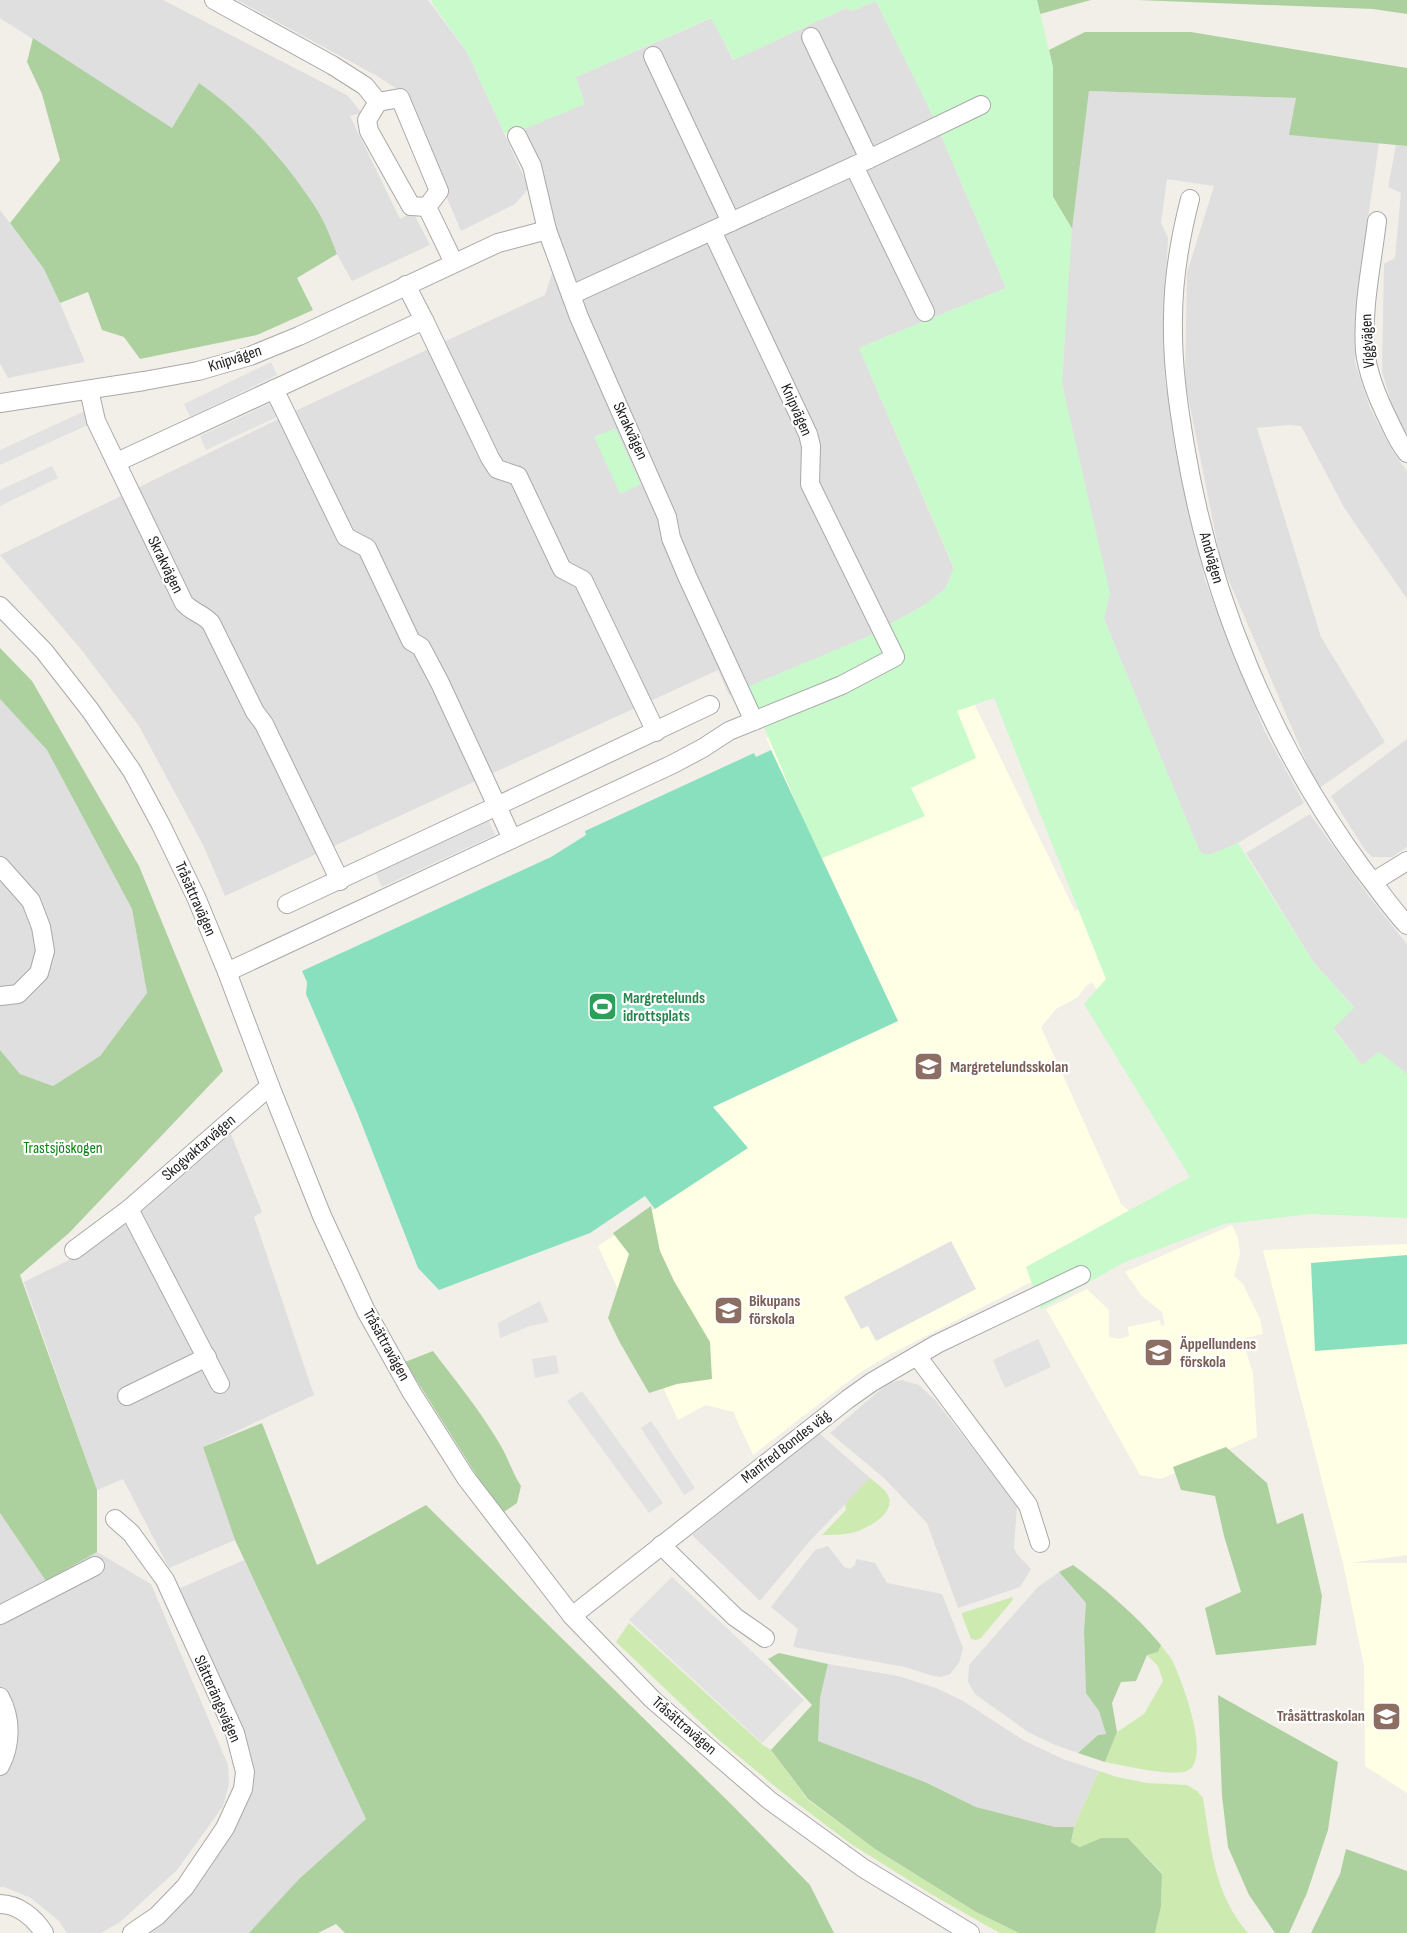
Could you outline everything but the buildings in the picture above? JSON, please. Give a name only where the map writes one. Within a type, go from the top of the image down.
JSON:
[{"type":"street","points":[[214,0],[332,65],[365,86],[378,102]]},
{"type":"street","points":[[811,37],[925,312]]},
{"type":"street","points":[[653,56],[731,222]]},
{"type":"street","points":[[400,98],[439,191],[427,207],[411,206],[369,131],[367,120],[378,102],[400,98]]},
{"type":"street","points":[[571,295],[981,105]]},
{"type":"street","name":"Skrakvägen","points":[[517,136],[532,166],[547,230],[571,295],[667,517],[671,538],[687,576],[754,721]]},
{"type":"street","name":"Andvägen","points":[[1190,199],[1180,238],[1172,317],[1173,349],[1192,488],[1215,575],[1232,627],[1265,705],[1317,802],[1373,882],[1407,925]]},
{"type":"street","points":[[427,207],[454,263]]},
{"type":"street","name":"Viggvägen","points":[[1377,221],[1367,302],[1365,351],[1379,400],[1407,453]]},
{"type":"street","name":"Knipvägen","points":[[0,403],[198,371],[250,356],[299,336],[498,243],[547,230]]},
{"type":"street","name":"Knipvägen","points":[[712,231],[808,434],[811,446],[810,483],[896,657],[842,685],[754,721]]},
{"type":"street","points":[[406,285],[490,458],[497,469],[518,476],[562,569],[583,580],[656,732]]},
{"type":"street","points":[[117,462],[424,320]]},
{"type":"street","points":[[274,389],[346,537],[367,548],[411,641],[421,647],[512,839]]},
{"type":"street","name":"Skrakvägen","points":[[88,390],[96,421],[184,603],[192,612],[205,616],[211,623],[255,712],[264,724],[340,881]]},
{"type":"street","name":"Tråsättravägen","points":[[0,606],[44,651],[90,710],[132,771],[196,897],[322,1216],[361,1301],[412,1393],[466,1478],[572,1616],[653,1700],[769,1800],[862,1868],[970,1933]]},
{"type":"street","points":[[288,904],[710,705]]},
{"type":"street","points":[[227,972],[673,764],[729,731],[754,721]]},
{"type":"street","points":[[1373,882],[1407,861]]},
{"type":"street","points":[[0,866],[31,901],[41,927],[45,951],[39,973],[18,993],[0,996]]},
{"type":"street","name":"Skogvaktarvägen","points":[[74,1250],[129,1209],[270,1086]]},
{"type":"street","points":[[129,1209],[220,1384]]},
{"type":"street","name":"Manfred Bondes väg","points":[[572,1616],[848,1399],[917,1356],[1081,1275]]},
{"type":"street","points":[[917,1356],[1028,1505],[1040,1543]]},
{"type":"street","points":[[127,1396],[207,1357]]},
{"type":"street","name":"Slåtterängsvägen","points":[[115,1519],[131,1533],[165,1580],[235,1732],[245,1772],[243,1789],[225,1828],[185,1887],[157,1916],[132,1933]]},
{"type":"street","points":[[660,1545],[735,1617],[765,1638]]},
{"type":"street","points":[[0,1615],[95,1566]]},
{"type":"street","points":[[0,1697],[9,1729],[7,1754],[0,1766]]},
{"type":"street","points":[[0,1904],[23,1911],[38,1923],[44,1933]]},
{"type":"shaded area","points":[[0,0],[163,0],[347,95],[362,113],[350,116],[400,219],[413,212],[430,245],[352,281],[332,245],[317,209],[273,150],[199,83],[173,129],[0,18]]},
{"type":"shaded area","points":[[237,0],[428,0],[467,52],[529,188],[515,204],[461,231],[402,92]]},
{"type":"shaded area","points":[[876,1],[931,112],[1006,288],[859,348],[954,569],[945,589],[926,604],[867,637],[729,695],[718,670],[225,896],[203,845],[139,726],[80,648],[0,555],[295,411],[545,295],[561,245],[522,130],[576,77],[712,18],[733,60],[846,8],[852,11]]},
{"type":"shaded area","points":[[1089,91],[1297,98],[1289,135],[1379,143],[1361,266],[1355,363],[1370,408],[1393,452],[1407,471],[1407,599],[1345,509],[1301,426],[1257,428],[1321,637],[1385,742],[1318,789],[1221,562],[1185,381],[1187,273],[1214,186],[1167,179],[1161,223],[1168,238],[1164,321],[1165,381],[1205,580],[1264,730],[1304,803],[1238,843],[1212,854],[1203,854],[1199,850],[1104,619],[1062,383],[1070,242]]},
{"type":"shaded area","points":[[1396,145],[1407,146],[1407,434],[1396,420],[1382,371],[1384,264],[1395,258],[1401,193],[1388,187]]},
{"type":"shaded area","points":[[0,210],[47,273],[85,362],[8,378],[0,363]]},
{"type":"shaded area","points":[[271,362],[277,375],[190,417],[184,404]]},
{"type":"shaded area","points":[[273,402],[279,416],[206,450],[200,436]]},
{"type":"shaded area","points":[[85,411],[90,424],[0,465],[0,450]]},
{"type":"shaded area","points":[[52,466],[58,478],[0,506],[0,490]]},
{"type":"shaded area","points":[[0,699],[47,750],[132,909],[147,993],[100,1056],[53,1086],[20,1074],[0,1050]]},
{"type":"shaded area","name":"Margretelundsskolan","points":[[973,701],[1075,911],[1083,907],[1117,973],[1096,989],[1092,982],[1086,986],[1078,997],[1056,1009],[1041,1027],[1121,1204],[1133,1214],[1157,1204],[1155,1196],[1211,1172],[1036,1283],[1029,1283],[887,1356],[858,1374],[753,1455],[733,1412],[706,1405],[678,1420],[598,1246],[747,1148],[713,1107],[898,1021],[766,738]]},
{"type":"shaded area","points":[[1407,739],[1407,847],[1392,857],[1372,857],[1365,850],[1331,796]]},
{"type":"shaded area","points":[[1310,814],[1371,899],[1407,944],[1407,1074],[1379,1052],[1362,1065],[1333,1028],[1354,1007],[1314,963],[1246,853]]},
{"type":"shaded area","points":[[488,819],[495,835],[382,887],[375,871]]},
{"type":"shaded area","points":[[231,1134],[262,1212],[254,1217],[314,1395],[203,1447],[235,1540],[169,1568],[123,1479],[97,1490],[24,1282],[83,1253],[139,1214]]},
{"type":"shaded area","name":"Äppellundens förskola","points":[[1232,1225],[1238,1238],[1240,1254],[1234,1276],[1243,1284],[1260,1319],[1263,1334],[1242,1339],[1253,1373],[1257,1437],[1161,1479],[1140,1475],[1046,1309],[1087,1289],[1109,1310],[1109,1337],[1119,1339],[1129,1336],[1128,1327],[1160,1320],[1161,1326],[1165,1325],[1162,1312],[1142,1296],[1125,1272]]},
{"type":"shaded area","points":[[951,1241],[976,1289],[876,1341],[868,1326],[861,1329],[844,1297]]},
{"type":"shaded area","points":[[1407,1244],[1407,1555],[1350,1563],[1407,1563],[1407,1793],[1365,1766],[1364,1666],[1343,1563],[1263,1250]]},
{"type":"shaded area","points":[[540,1301],[549,1322],[530,1326],[500,1338],[498,1323]]},
{"type":"shaded area","points":[[1038,1339],[1051,1367],[1005,1388],[993,1360]]},
{"type":"shaded area","points":[[556,1355],[559,1373],[535,1378],[532,1359]]},
{"type":"shaded area","points":[[902,1380],[919,1385],[935,1400],[1017,1505],[1014,1548],[1031,1569],[1020,1587],[958,1608],[927,1523],[884,1478],[830,1433],[888,1383]]},
{"type":"shaded area","points":[[582,1391],[663,1503],[649,1513],[567,1401]]},
{"type":"shaded area","points":[[651,1421],[695,1488],[684,1495],[641,1428]]},
{"type":"shaded area","points":[[819,1433],[870,1478],[809,1542],[760,1601],[692,1535]]},
{"type":"shaded area","points":[[0,1513],[46,1581],[97,1552],[151,1584],[228,1765],[229,1784],[223,1806],[177,1870],[120,1922],[101,1933],[67,1933],[59,1921],[31,1898],[0,1887]]},
{"type":"shaded area","points":[[828,1546],[844,1567],[850,1569],[855,1565],[856,1559],[875,1563],[887,1583],[942,1594],[963,1648],[959,1663],[950,1674],[941,1677],[933,1676],[905,1667],[793,1647],[798,1629],[771,1607],[815,1550]]},
{"type":"shaded area","points":[[244,1560],[366,1819],[299,1879],[249,1933],[145,1933],[181,1899],[237,1826],[252,1788],[253,1766],[243,1728],[176,1590]]},
{"type":"shaded area","points":[[1059,1572],[1086,1603],[1084,1631],[1086,1692],[1099,1711],[1106,1734],[1098,1735],[1078,1753],[1028,1732],[975,1694],[968,1682],[969,1665],[1038,1587]]},
{"type":"shaded area","points":[[672,1577],[804,1700],[762,1743],[629,1620]]},
{"type":"shaded area","points":[[828,1664],[898,1676],[936,1688],[963,1701],[1023,1740],[1063,1759],[1099,1771],[1074,1827],[1055,1827],[976,1807],[925,1782],[817,1741],[820,1698]]},
{"type":"green space","points":[[432,0],[1037,0],[1053,68],[1053,197],[1072,229],[1062,383],[1110,593],[1104,619],[1199,850],[1203,854],[1212,854],[1238,843],[1314,963],[1354,1008],[1333,1029],[1362,1065],[1379,1052],[1407,1074],[1407,1218],[1311,1214],[1224,1224],[1123,1263],[1041,1309],[1026,1267],[1190,1177],[1084,1004],[1106,979],[994,698],[957,711],[976,758],[911,788],[925,816],[820,859],[747,687],[867,637],[926,604],[945,589],[954,568],[859,348],[1006,288],[931,112],[876,1],[852,11],[846,8],[734,60],[711,18],[576,77],[585,104],[522,130],[504,133],[467,52]]},
{"type":"green space","points":[[1037,0],[1091,0],[1040,14]]},
{"type":"green space","points":[[1137,0],[1407,0],[1407,14],[1373,9]]},
{"type":"green space","points":[[1085,32],[1191,32],[1407,68],[1407,146],[1289,135],[1296,98],[1089,91],[1072,229],[1053,197],[1053,68],[1049,50]]},
{"type":"green space","points":[[33,38],[172,128],[199,83],[248,124],[292,174],[316,208],[337,254],[297,278],[313,310],[257,335],[140,359],[124,337],[102,330],[88,292],[60,303],[44,269],[10,223],[60,160],[42,94],[27,62]]},
{"type":"green space","points":[[615,428],[641,484],[620,494],[594,437]]},
{"type":"green space","name":"Trastsjöskogen","points":[[0,648],[32,681],[139,866],[223,1071],[69,1233],[20,1275],[97,1490],[97,1552],[46,1581],[0,1513],[0,1050],[20,1074],[53,1086],[100,1056],[147,993],[132,909],[47,750],[0,699]]},
{"type":"green space","name":"Margretelunds idrottsplats","points":[[771,750],[898,1021],[713,1107],[748,1148],[655,1209],[645,1196],[590,1233],[439,1290],[418,1268],[357,1112],[306,994],[307,982],[302,971],[551,857],[586,835],[585,831],[754,753],[756,757]]},
{"type":"green space","points":[[651,1206],[660,1251],[674,1281],[710,1342],[712,1379],[677,1384],[649,1393],[608,1318],[629,1254],[613,1233]]},
{"type":"green space","points":[[1407,1255],[1407,1344],[1315,1351],[1311,1263]]},
{"type":"green space","points":[[433,1351],[491,1429],[521,1486],[517,1503],[501,1514],[405,1362]]},
{"type":"green space","points":[[262,1423],[317,1565],[426,1505],[733,1806],[810,1885],[834,1933],[345,1933],[336,1924],[318,1933],[249,1933],[299,1879],[366,1819],[235,1540],[203,1447]]},
{"type":"green space","points":[[1226,1447],[1267,1483],[1277,1524],[1303,1513],[1322,1596],[1316,1645],[1216,1655],[1205,1608],[1241,1592],[1215,1496],[1181,1490],[1173,1467]]},
{"type":"green space","points":[[870,1478],[888,1495],[890,1504],[884,1515],[873,1524],[855,1532],[822,1535],[846,1510],[845,1504]]},
{"type":"green space","points":[[1073,1565],[1119,1602],[1161,1645],[1158,1652],[1147,1655],[1136,1681],[1121,1682],[1112,1703],[1117,1732],[1105,1762],[1078,1753],[1098,1735],[1106,1734],[1099,1711],[1086,1693],[1084,1631],[1086,1603],[1059,1572]]},
{"type":"green space","points":[[1013,1597],[981,1638],[971,1639],[962,1613]]},
{"type":"green space","points":[[629,1623],[771,1750],[808,1800],[875,1849],[976,1912],[1019,1933],[1000,1933],[931,1894],[851,1844],[778,1789],[719,1740],[616,1642]]},
{"type":"green space","points":[[1161,1645],[1172,1660],[1193,1718],[1197,1752],[1194,1764],[1187,1771],[1170,1773],[1105,1762],[1117,1732],[1144,1714],[1163,1681],[1158,1666],[1147,1655],[1158,1652]]},
{"type":"green space","points":[[779,1653],[828,1664],[820,1698],[818,1741],[925,1782],[976,1807],[1055,1827],[1074,1827],[1071,1842],[1080,1847],[1101,1838],[1128,1838],[1162,1874],[1161,1907],[1155,1933],[1019,1933],[976,1912],[875,1849],[808,1799],[771,1750],[812,1705],[768,1659]]},
{"type":"green space","points":[[1218,1695],[1338,1762],[1328,1830],[1307,1893],[1289,1933],[1275,1933],[1249,1895],[1228,1847],[1222,1796]]},
{"type":"green space","points":[[1099,1771],[1147,1783],[1187,1785],[1197,1791],[1203,1798],[1212,1852],[1221,1886],[1237,1918],[1248,1933],[1155,1933],[1161,1907],[1162,1873],[1128,1838],[1101,1838],[1081,1847],[1071,1842],[1074,1827]]},
{"type":"green space","points":[[1346,1849],[1407,1871],[1407,1933],[1311,1933],[1340,1874]]},
{"type":"place","name":"Margretelunds idrottsplats","points":[[602,1007]]},
{"type":"place","name":"Margretelundsskolan","points":[[929,1067]]},
{"type":"place","name":"Bikupans förskola","points":[[728,1310]]},
{"type":"place","name":"Äppellundens förskola","points":[[1159,1353]]},
{"type":"place","name":"Tråsättraskolan","points":[[1386,1716]]}]
